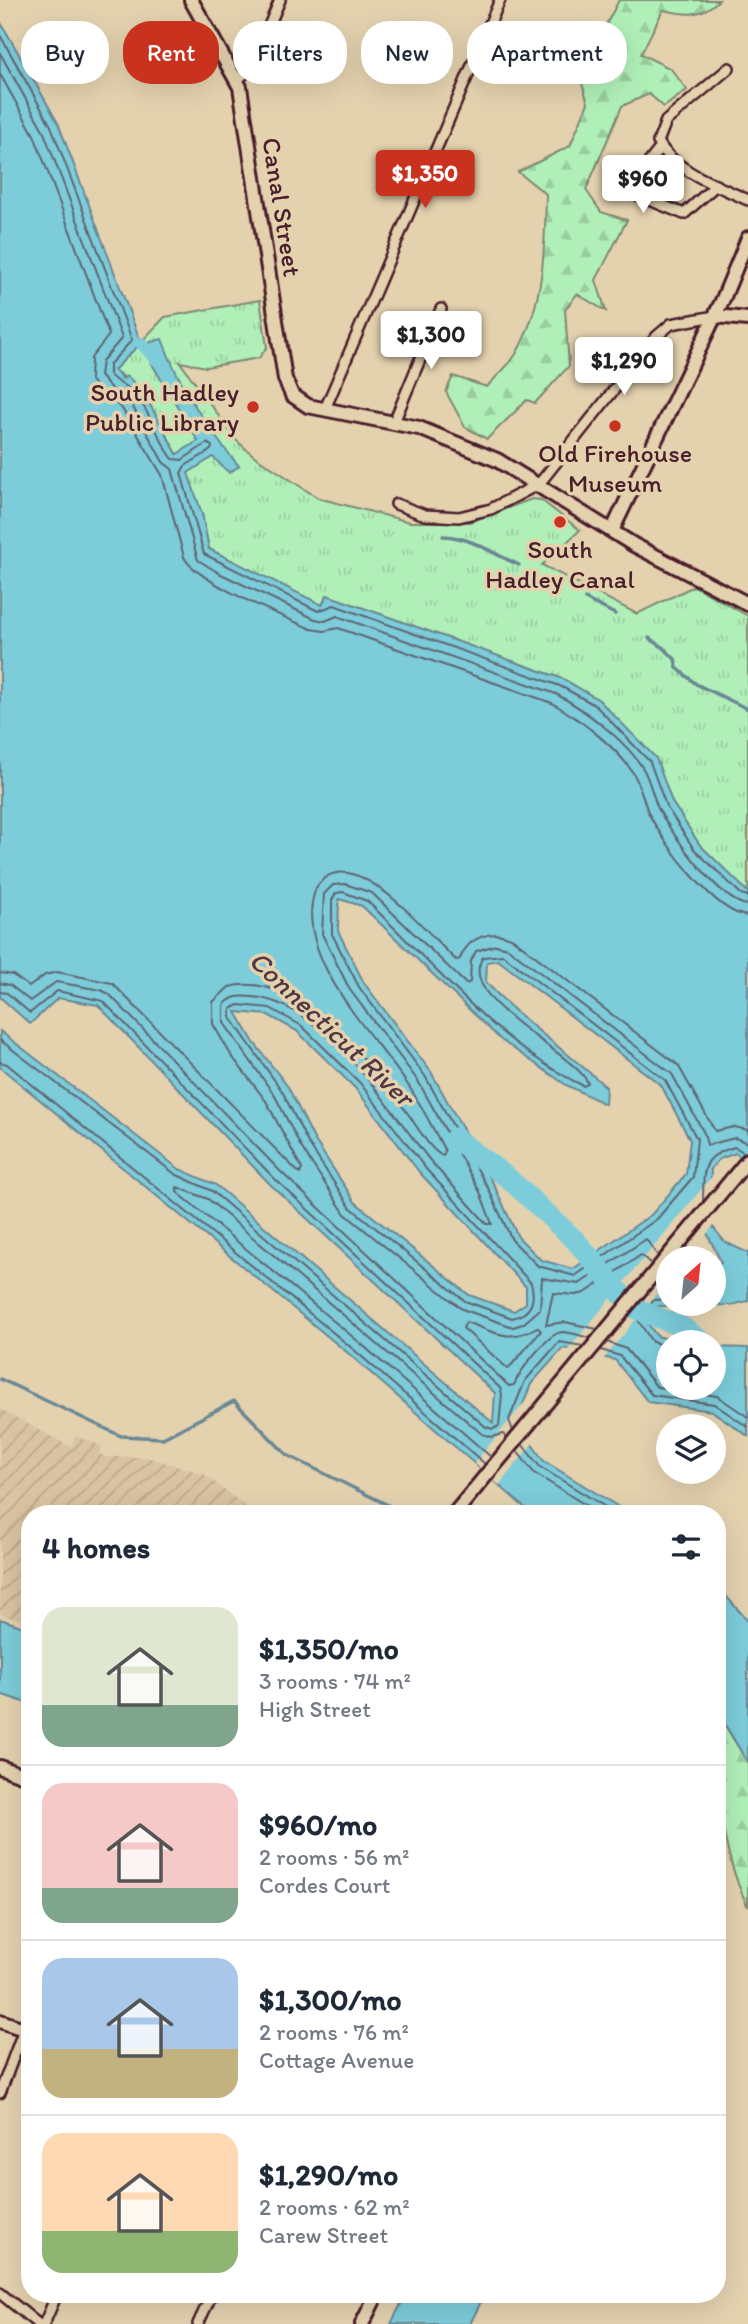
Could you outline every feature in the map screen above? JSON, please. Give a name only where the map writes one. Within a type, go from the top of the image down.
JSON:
[{"type":"main road","name":"Canal Street","points":[[191,0],[233,73]]},
{"type":"main road","name":"Canal Street","points":[[238,84],[285,379],[296,399],[308,406],[394,422],[468,447],[539,484],[612,531],[748,604]]},
{"type":"main road","points":[[612,531],[715,316],[748,238]]},
{"type":"main road","points":[[715,316],[748,319]]},
{"type":"main road","points":[[461,1505],[748,1160]]},
{"type":"main road","points":[[0,1767],[21,1775]]},
{"type":"main road","points":[[0,2021],[21,2028]]},
{"type":"main road","points":[[362,2324],[372,2303]]},
{"type":"street","points":[[271,21],[280,0]]},
{"type":"street","points":[[325,409],[500,0]]},
{"type":"street","points":[[729,68],[666,121],[658,142],[664,153],[716,185],[748,200]]},
{"type":"street","points":[[661,148],[642,171],[635,194],[684,214],[716,185]]},
{"type":"street","points":[[394,422],[440,309]]},
{"type":"street","points":[[396,504],[425,515],[459,517],[491,509],[539,484],[656,337],[671,324],[715,316]]},
{"type":"street","points":[[0,2094],[21,2044]]},
{"type":"street","points":[[0,2293],[38,2324]]},
{"type":"street","points":[[44,2324],[53,2303]]},
{"type":"street","points":[[198,2324],[208,2303]]},
{"type":"shaded area","points":[[0,1409],[71,1447],[76,1436],[102,1446],[99,1454],[106,1457],[147,1457],[204,1474],[244,1505],[21,1505],[21,1621],[0,1614]]},
{"type":"green space","points":[[619,0],[719,0],[706,10],[693,14],[663,10],[641,54],[671,69],[687,90],[664,107],[649,94],[622,106],[586,190],[601,212],[627,220],[596,280],[606,311],[577,294],[565,310],[569,366],[535,403],[527,400],[487,439],[465,427],[446,392],[453,376],[487,387],[513,358],[525,336],[538,297],[545,235],[546,194],[518,172],[570,146],[588,103],[582,84],[627,84],[627,21],[608,21]]},
{"type":"green space","points":[[260,300],[267,347],[259,358],[206,367],[180,362],[237,441],[253,455],[318,498],[410,522],[470,522],[532,499],[541,500],[580,530],[542,565],[637,614],[694,586],[748,616],[748,920],[599,700],[563,679],[327,595],[323,606],[209,549],[202,514],[188,474],[142,390],[114,370],[165,317]]},
{"type":"green space","points":[[726,1727],[748,1763],[748,1907],[726,1841]]},
{"type":"water","points":[[0,21],[21,58],[21,84],[36,84],[58,123],[141,343],[114,370],[123,379],[127,376],[142,390],[177,454],[198,441],[143,349],[151,342],[162,339],[195,406],[239,466],[229,473],[213,457],[188,473],[202,514],[209,549],[322,605],[327,595],[563,679],[599,700],[656,758],[672,802],[700,845],[748,892],[748,1166],[736,1153],[719,1159],[711,1169],[709,1222],[725,1242],[748,1253],[748,1301],[726,1305],[726,1246],[713,1246],[706,1231],[683,1219],[665,1241],[665,1246],[656,1246],[656,1308],[645,1320],[656,1335],[656,1400],[726,1400],[726,1347],[748,1348],[748,1436],[726,1421],[726,1414],[648,1402],[615,1360],[563,1348],[531,1384],[516,1422],[544,1461],[615,1505],[522,1505],[349,1354],[0,1067],[0,1031],[179,1169],[216,1185],[493,1423],[495,1393],[270,1184],[98,1005],[58,998],[30,1024],[0,997]],"holes":[[[339,899],[362,906],[501,1040],[566,1085],[605,1104],[606,1087],[514,1010],[486,982],[487,962],[498,960],[661,1085],[690,1140],[686,1174],[652,1214],[573,1269],[541,1260],[518,1237],[494,1185],[431,1072],[364,983],[338,931]],[[236,1012],[268,1015],[297,1031],[355,1088],[420,1173],[526,1287],[526,1303],[514,1311],[469,1295],[355,1202],[314,1139],[288,1087],[253,1041]]]},
{"type":"water","points":[[726,1596],[748,1621],[748,1763],[726,1726]]},
{"type":"water","points":[[0,1619],[21,1626],[21,1701],[0,1694]]},
{"type":"water","points":[[402,2303],[480,2303],[470,2324],[391,2324]]},
{"type":"pier","points":[[714,1174],[715,1224],[705,1236],[684,1224],[670,1240],[676,1246],[656,1246],[656,1295],[602,1361],[566,1352]]},
{"type":"pier","points":[[530,1396],[520,1422],[534,1442],[499,1485],[474,1463]]},
{"type":"waterway","name":"South Hadley Canal","points":[[141,343],[156,360]]},
{"type":"waterway","points":[[443,536],[463,539],[519,565]]},
{"type":"waterway","points":[[585,599],[615,614]]},
{"type":"waterway","points":[[649,638],[664,648],[675,659],[677,668],[696,684],[748,709]]},
{"type":"waterway","name":"Connecticut River","points":[[455,1138],[508,1178],[576,1241],[632,1307],[686,1330]]},
{"type":"waterway","points":[[0,1379],[121,1436],[163,1438],[234,1401],[287,1455],[388,1505]]},
{"type":"place","name":"South Hadley Public Library","points":[[253,407]]},
{"type":"place","name":"Old Firehouse Museum","points":[[615,426]]},
{"type":"place","name":"South Hadley Canal","points":[[560,522]]}]
